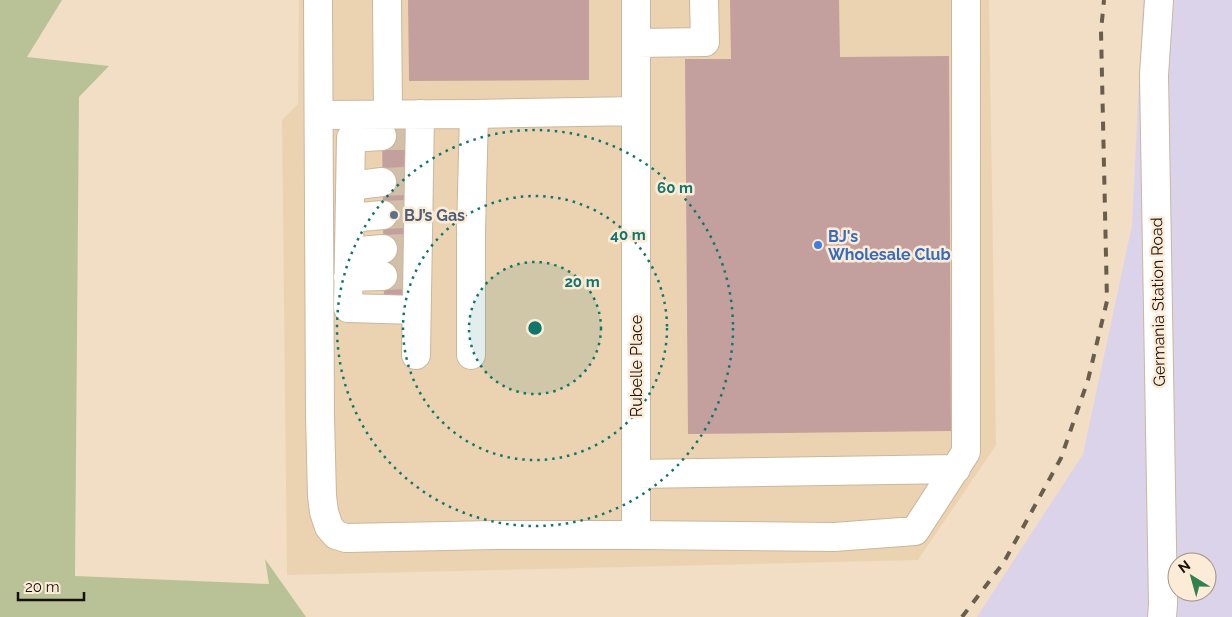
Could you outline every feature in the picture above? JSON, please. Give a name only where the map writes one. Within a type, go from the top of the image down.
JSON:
[{"type":"street","points":[[318,0],[322,496],[324,512],[330,527],[336,535],[346,538],[495,535],[834,537],[916,531],[966,452],[966,0]]},
{"type":"street","points":[[387,0],[403,137],[402,262],[416,310],[416,355]]},
{"type":"street","name":"Rubelle Place","points":[[636,0],[636,535]]},
{"type":"street","points":[[636,43],[705,42],[704,0]]},
{"type":"street","name":"Germania Station Road","points":[[1159,0],[1154,75],[1162,610]]},
{"type":"street","points":[[416,310],[348,308],[351,138],[403,137],[474,114],[636,111]]},
{"type":"street","points":[[471,355],[471,232],[474,114]]},
{"type":"street","points":[[319,115],[403,137]]},
{"type":"street","points":[[319,169],[351,169],[402,181]]},
{"type":"street","points":[[350,218],[402,214]]},
{"type":"street","points":[[320,299],[348,276],[402,262]]},
{"type":"street","points":[[636,474],[956,468]]},
{"type":"shaded area","points":[[299,0],[989,0],[996,445],[918,560],[287,575],[282,120],[298,104]]},
{"type":"shaded area","points":[[1143,0],[1232,0],[1232,617],[977,617],[1083,454],[1132,225]]},
{"type":"green space","points":[[0,0],[62,0],[27,57],[109,66],[79,97],[75,576],[269,584],[265,559],[306,617],[0,617]]},
{"type":"building","points":[[408,0],[589,0],[589,80],[409,81]]},
{"type":"building","name":"BJ's Wholesale Club","points":[[730,0],[839,0],[840,57],[949,56],[951,431],[688,434],[685,59],[731,59]]},
{"type":"building","name":"BJ’s Gas","points":[[382,130],[405,130],[406,300],[384,300]]},
{"type":"tunnel","points":[[382,136],[405,136]]},
{"type":"tunnel","points":[[382,182],[405,181]]},
{"type":"tunnel","points":[[383,215],[406,214]]},
{"type":"tunnel","points":[[383,249],[406,248]]},
{"type":"tunnel","points":[[383,276],[406,275]]},
{"type":"railway","points":[[962,617],[1004,562],[1061,458],[1088,380],[1107,301],[1101,31],[1104,0]]},
{"type":"place","name":"BJ’s Gas","points":[[394,215]]},
{"type":"place","name":"BJ's Wholesale Club","points":[[818,245]]}]
